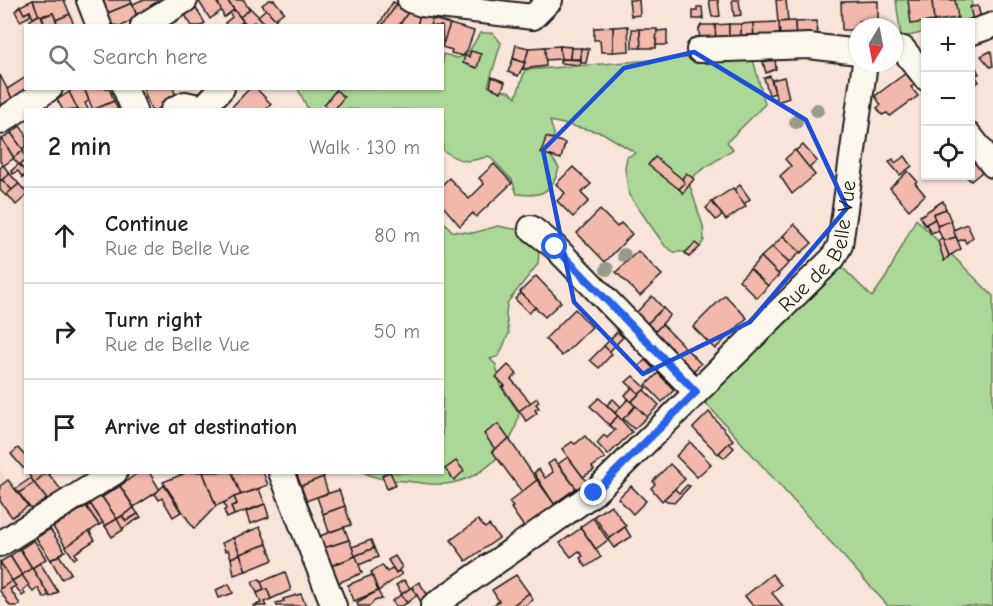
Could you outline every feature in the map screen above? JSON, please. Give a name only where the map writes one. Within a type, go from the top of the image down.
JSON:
[{"type":"street","points":[[89,0],[98,24]]},
{"type":"street","points":[[146,24],[185,0]]},
{"type":"street","points":[[410,0],[422,4],[533,17],[550,0]]},
{"type":"street","points":[[975,31],[993,26]]},
{"type":"street","points":[[699,50],[809,46],[849,51]]},
{"type":"street","points":[[907,48],[922,72]]},
{"type":"street","name":"Rue de Belle Vue","points":[[433,606],[594,493],[829,263],[840,245],[864,72]]},
{"type":"street","points":[[0,122],[47,90]]},
{"type":"street","points":[[126,90],[133,108]]},
{"type":"street","points":[[177,108],[185,104],[203,108],[220,90]]},
{"type":"street","points":[[975,142],[993,165]]},
{"type":"street","points":[[531,228],[555,247],[696,392]]},
{"type":"street","points":[[0,544],[113,474]]},
{"type":"street","points":[[282,474],[334,606]]},
{"type":"highlighted area","points":[[694,52],[806,120],[847,208],[750,322],[643,374],[574,302],[543,150],[624,68]]},
{"type":"shaded area","points":[[0,470],[38,520],[0,544]]},
{"type":"green space","points":[[896,0],[971,0],[975,18],[921,18],[921,33],[903,38],[903,18],[898,18]]},
{"type":"green space","points":[[480,33],[493,33],[501,43],[488,86],[510,92],[516,97],[525,70],[700,58],[750,48],[765,104],[727,142],[733,149],[696,174],[689,183],[703,226],[704,240],[700,247],[690,252],[674,252],[665,246],[629,195],[625,168],[627,157],[636,153],[603,133],[550,121],[554,134],[550,155],[559,168],[553,183],[539,194],[517,194],[512,180],[489,156],[464,160],[444,151],[444,108],[308,108],[298,90],[444,90],[444,54],[457,58],[467,55]]},
{"type":"green space","points":[[916,219],[993,296],[993,606],[888,606],[696,392],[833,258],[872,297],[886,277]]},
{"type":"green space","points":[[444,222],[452,231],[473,233],[498,226],[524,231],[539,251],[538,264],[507,303],[506,316],[509,333],[499,356],[490,359],[496,365],[501,387],[519,413],[516,426],[505,448],[497,458],[477,474],[447,484],[390,480],[368,474],[444,474]]},
{"type":"building","points":[[33,0],[39,15],[33,18],[30,11],[24,14],[20,6]]},
{"type":"building","points":[[33,0],[64,0],[70,14],[56,20],[53,13],[39,16]]},
{"type":"building","points":[[103,0],[131,0],[132,3],[108,13]]},
{"type":"building","points":[[142,0],[165,0],[137,17],[133,4]]},
{"type":"building","points":[[198,0],[215,0],[222,10],[210,19]]},
{"type":"building","points":[[227,0],[234,10],[224,17],[218,3]]},
{"type":"building","points":[[227,0],[244,0],[249,10],[240,17]]},
{"type":"building","points":[[269,0],[274,0],[284,12],[275,19],[262,5]]},
{"type":"building","points":[[629,0],[639,0],[640,15],[631,16]]},
{"type":"building","points":[[709,0],[718,0],[720,16],[712,17]]},
{"type":"building","points":[[732,0],[739,0],[741,15],[734,16]]},
{"type":"building","points":[[776,0],[786,0],[788,21],[778,22]]},
{"type":"building","points":[[908,0],[932,0],[934,18],[921,18],[921,23],[911,24]]},
{"type":"building","points":[[932,0],[955,0],[958,18],[934,18]]},
{"type":"building","points":[[878,1],[878,18],[849,18],[849,30],[842,30],[841,2]]},
{"type":"building","points":[[393,2],[397,4],[386,24],[379,24]]},
{"type":"building","points":[[132,3],[137,17],[125,24],[112,24],[108,13]]},
{"type":"building","points":[[397,4],[408,12],[400,24],[383,24]]},
{"type":"building","points":[[194,5],[205,23],[191,24],[183,12]]},
{"type":"building","points":[[20,6],[24,14],[30,11],[30,16],[20,21],[15,11]]},
{"type":"building","points":[[978,6],[981,19],[975,20],[975,18],[972,18],[970,7]]},
{"type":"building","points":[[249,7],[266,24],[254,22],[246,24],[240,17],[249,10]]},
{"type":"building","points":[[697,7],[702,7],[703,19],[693,19],[693,11],[697,11]]},
{"type":"building","points":[[266,9],[277,21],[275,24],[266,24],[258,16]]},
{"type":"building","points":[[234,10],[243,21],[240,24],[226,24],[232,17],[230,13]]},
{"type":"building","points":[[408,12],[420,15],[418,24],[400,24]]},
{"type":"building","points":[[53,13],[57,24],[44,24],[42,17]]},
{"type":"building","points":[[70,14],[73,24],[57,24],[56,20]]},
{"type":"building","points":[[41,15],[44,24],[31,24],[30,20]]},
{"type":"building","points":[[420,15],[433,19],[431,24],[418,24]]},
{"type":"building","points":[[433,19],[450,24],[444,44],[444,24],[431,24]]},
{"type":"building","points":[[795,21],[796,40],[780,41],[779,22]]},
{"type":"building","points":[[817,21],[818,42],[796,40],[795,22]]},
{"type":"building","points":[[779,22],[780,41],[754,42],[753,23]]},
{"type":"building","points":[[753,23],[754,42],[741,43],[741,24]]},
{"type":"building","points":[[450,24],[474,31],[463,56],[451,53],[452,50],[444,48]]},
{"type":"building","points":[[729,24],[729,44],[716,44],[715,25]]},
{"type":"building","points":[[729,24],[741,24],[741,43],[729,44]]},
{"type":"building","points":[[701,25],[715,25],[716,44],[700,45]]},
{"type":"building","points":[[628,26],[629,51],[613,52],[613,27]]},
{"type":"building","points":[[613,27],[613,52],[601,52],[600,40],[594,40],[594,28]]},
{"type":"building","points":[[632,29],[640,29],[641,48],[632,48]]},
{"type":"building","points":[[640,29],[657,29],[656,48],[641,48]]},
{"type":"building","points":[[667,30],[667,45],[656,45],[657,31]]},
{"type":"building","points":[[516,45],[529,48],[525,63],[513,58]]},
{"type":"building","points":[[560,46],[561,59],[545,60],[545,47]]},
{"type":"building","points":[[560,46],[571,47],[570,59],[561,59]]},
{"type":"building","points":[[545,47],[546,66],[523,69],[529,48]]},
{"type":"building","points":[[571,48],[581,48],[580,59],[570,59]]},
{"type":"building","points":[[581,48],[589,49],[586,63],[581,63]]},
{"type":"building","points":[[471,51],[481,54],[477,68],[463,63],[465,55],[469,57]]},
{"type":"building","points":[[991,51],[993,66],[990,67],[981,56]]},
{"type":"building","points":[[513,59],[525,63],[518,76],[508,72]]},
{"type":"building","points":[[561,59],[581,60],[581,63],[579,65],[560,63]]},
{"type":"building","points":[[775,59],[776,69],[766,73],[763,62]]},
{"type":"building","points":[[910,70],[918,82],[911,87],[918,96],[890,116],[887,113],[882,115],[877,108],[881,105],[875,96]]},
{"type":"building","points":[[0,75],[15,104],[0,112]]},
{"type":"building","points":[[770,76],[775,93],[769,95],[764,78]]},
{"type":"building","points":[[492,77],[505,82],[501,92],[490,87]]},
{"type":"building","points":[[784,77],[789,98],[777,102],[772,80]]},
{"type":"building","points":[[24,78],[24,90],[36,90],[15,104],[7,89]]},
{"type":"building","points":[[85,90],[89,101],[85,103],[88,108],[77,108],[69,92]]},
{"type":"building","points":[[85,90],[110,90],[114,101],[92,108]]},
{"type":"building","points":[[144,90],[174,90],[177,99],[160,108],[150,108]]},
{"type":"building","points":[[248,90],[258,90],[271,104],[268,108],[231,108]]},
{"type":"building","points":[[336,90],[344,97],[336,108],[327,108],[324,105]]},
{"type":"building","points":[[69,92],[77,108],[62,108],[57,100]]},
{"type":"building","points":[[114,101],[117,108],[98,108]]},
{"type":"building","points":[[20,126],[24,131],[24,148],[22,149],[11,133]]},
{"type":"building","points":[[11,133],[24,151],[14,158],[2,139]]},
{"type":"building","points":[[546,137],[565,143],[561,159],[541,153]]},
{"type":"building","points":[[2,139],[14,158],[3,166],[0,161],[0,141]]},
{"type":"building","points":[[803,145],[817,161],[809,168],[795,151]]},
{"type":"building","points":[[795,150],[815,175],[792,194],[780,176],[791,166],[785,159]]},
{"type":"building","points":[[23,151],[24,161],[19,165],[13,158]]},
{"type":"building","points":[[975,154],[987,168],[975,178]]},
{"type":"building","points":[[905,156],[912,166],[900,175],[889,162],[893,159],[895,163]]},
{"type":"building","points":[[655,157],[685,183],[679,189],[648,165]]},
{"type":"building","points":[[19,164],[24,170],[24,176],[23,178],[18,171],[13,174],[11,171]]},
{"type":"building","points":[[494,164],[512,183],[476,217],[473,213],[460,226],[444,207],[444,183],[449,178],[469,199],[484,184],[479,178]]},
{"type":"building","points":[[3,165],[10,174],[0,181],[0,168]]},
{"type":"building","points":[[573,167],[591,184],[581,193],[589,201],[573,217],[557,201],[565,193],[556,184]]},
{"type":"building","points":[[908,171],[925,195],[909,210],[890,188]]},
{"type":"building","points":[[686,173],[694,179],[683,193],[679,189],[685,183],[682,179]]},
{"type":"building","points":[[10,174],[19,184],[12,190],[2,180]]},
{"type":"building","points":[[2,180],[12,190],[6,196],[0,190]]},
{"type":"building","points":[[19,184],[24,190],[24,198],[16,205],[7,194]]},
{"type":"building","points":[[740,185],[750,199],[744,204],[734,190]]},
{"type":"building","points":[[733,188],[746,206],[726,220],[712,202]]},
{"type":"building","points":[[943,201],[946,209],[933,214],[935,219],[925,225],[920,216]]},
{"type":"building","points":[[712,202],[722,215],[716,220],[706,208]]},
{"type":"building","points":[[946,209],[951,221],[937,226],[933,214]]},
{"type":"building","points":[[600,210],[617,227],[621,223],[632,234],[605,262],[577,233]]},
{"type":"building","points":[[935,219],[939,230],[931,233],[926,224]]},
{"type":"building","points":[[951,221],[956,237],[943,241],[937,226]]},
{"type":"building","points":[[794,224],[812,243],[801,253],[783,236]]},
{"type":"building","points":[[967,224],[973,237],[966,243],[964,239],[958,241],[953,230]]},
{"type":"building","points":[[783,236],[800,252],[789,263],[772,247]]},
{"type":"building","points":[[956,237],[961,249],[949,256],[943,241]]},
{"type":"building","points":[[942,238],[949,256],[944,261],[938,241]]},
{"type":"building","points":[[695,243],[700,247],[689,257],[685,253]]},
{"type":"building","points":[[772,247],[789,263],[778,274],[761,257]]},
{"type":"building","points":[[638,251],[662,275],[640,296],[616,272]]},
{"type":"building","points":[[761,257],[779,275],[768,286],[750,269]]},
{"type":"building","points":[[750,269],[768,286],[757,298],[739,280]]},
{"type":"building","points":[[536,276],[561,302],[545,317],[520,292]]},
{"type":"building","points":[[521,293],[535,307],[529,313],[515,299]]},
{"type":"building","points":[[725,295],[747,318],[715,349],[693,327]]},
{"type":"building","points":[[652,296],[663,308],[647,324],[636,313]]},
{"type":"building","points":[[663,308],[670,315],[655,332],[647,324]]},
{"type":"building","points":[[575,309],[592,327],[562,356],[545,339]]},
{"type":"building","points":[[662,324],[701,364],[693,371],[655,332]]},
{"type":"building","points":[[617,332],[623,337],[609,352],[604,346]]},
{"type":"building","points":[[604,346],[612,354],[599,368],[590,360]]},
{"type":"building","points":[[645,360],[653,368],[646,375],[638,367]]},
{"type":"building","points":[[508,365],[517,374],[511,379],[531,403],[519,411],[502,387],[505,386],[496,377]]},
{"type":"building","points":[[658,373],[674,390],[662,402],[646,385]]},
{"type":"building","points":[[633,376],[646,388],[639,394],[626,382]]},
{"type":"building","points":[[633,387],[639,394],[631,402],[625,395]]},
{"type":"building","points":[[644,390],[659,405],[647,417],[631,402]]},
{"type":"building","points":[[537,398],[539,402],[536,404],[539,408],[535,410],[537,413],[526,421],[519,411]]},
{"type":"building","points":[[599,398],[618,416],[609,425],[590,406]]},
{"type":"building","points":[[613,399],[621,407],[615,413],[607,405]]},
{"type":"building","points":[[628,399],[635,406],[622,421],[615,413]]},
{"type":"building","points":[[636,406],[647,417],[634,429],[623,419]]},
{"type":"building","points":[[709,412],[733,440],[718,454],[693,428]]},
{"type":"building","points":[[618,416],[632,432],[608,455],[597,443],[604,435],[607,438],[615,430],[609,425]]},
{"type":"building","points":[[498,424],[509,439],[495,449],[484,434]]},
{"type":"building","points":[[585,436],[605,458],[592,467],[594,470],[583,477],[562,449],[572,442],[575,444]]},
{"type":"building","points":[[509,439],[537,480],[522,492],[492,451]]},
{"type":"building","points":[[690,442],[711,464],[697,477],[676,456]]},
{"type":"building","points":[[729,443],[734,448],[724,458],[719,453]]},
{"type":"building","points":[[18,448],[24,455],[24,467],[23,468],[11,454]]},
{"type":"building","points":[[568,457],[589,485],[579,492],[558,464]]},
{"type":"building","points":[[554,460],[576,488],[554,504],[534,473],[539,469],[545,478],[553,472],[548,464]]},
{"type":"building","points":[[456,461],[464,471],[454,480],[445,469]]},
{"type":"building","points":[[670,464],[685,479],[662,501],[651,488],[655,484],[653,481]]},
{"type":"building","points":[[28,474],[45,474],[34,483]]},
{"type":"building","points":[[45,474],[49,474],[63,492],[49,502],[34,483]]},
{"type":"building","points":[[136,474],[150,474],[160,490],[134,507],[120,486]]},
{"type":"building","points":[[183,474],[204,474],[216,506],[194,529],[163,482]]},
{"type":"building","points":[[204,474],[233,474],[241,495],[216,506]]},
{"type":"building","points":[[233,474],[264,474],[268,485],[241,495]]},
{"type":"building","points":[[297,474],[323,474],[324,477],[301,486]]},
{"type":"building","points":[[391,474],[396,485],[387,489],[382,475]]},
{"type":"building","points":[[323,477],[328,493],[306,501],[301,486]]},
{"type":"building","points":[[31,478],[34,483],[19,493],[15,489]]},
{"type":"building","points":[[8,480],[28,506],[12,517],[0,501],[0,486]]},
{"type":"building","points":[[537,480],[555,505],[524,527],[509,502]]},
{"type":"building","points":[[34,483],[49,502],[33,512],[19,493]]},
{"type":"building","points":[[164,485],[181,512],[173,517],[162,498],[159,500],[155,494]]},
{"type":"building","points":[[687,485],[690,486],[675,502],[664,499],[675,489],[679,493]]},
{"type":"building","points":[[120,486],[134,508],[117,519],[102,497]]},
{"type":"building","points":[[631,486],[646,501],[633,514],[618,498]]},
{"type":"building","points":[[259,489],[265,504],[234,515],[231,506],[237,504],[234,497]]},
{"type":"building","points":[[339,490],[345,506],[323,514],[317,497]]},
{"type":"building","points":[[100,497],[117,519],[105,526],[91,505],[92,501]]},
{"type":"building","points":[[234,497],[237,504],[231,506],[234,515],[227,518],[224,503]]},
{"type":"building","points":[[265,504],[269,517],[250,524],[246,512]]},
{"type":"building","points":[[91,505],[103,523],[99,525],[86,506]]},
{"type":"building","points":[[611,505],[626,526],[609,538],[594,516]]},
{"type":"building","points":[[86,506],[99,525],[66,547],[53,527]]},
{"type":"building","points":[[345,506],[351,525],[329,532],[323,514]]},
{"type":"building","points":[[134,508],[138,514],[126,521],[122,516]]},
{"type":"building","points":[[138,514],[141,517],[122,529],[117,519],[122,516],[126,521]]},
{"type":"building","points":[[593,518],[608,540],[596,549],[580,527]]},
{"type":"building","points":[[117,519],[123,530],[112,537],[105,526]]},
{"type":"building","points":[[478,520],[485,528],[489,525],[499,538],[466,561],[451,540]]},
{"type":"building","points":[[260,527],[267,544],[240,554],[233,538]]},
{"type":"building","points":[[344,527],[349,540],[324,548],[320,536]]},
{"type":"building","points":[[625,527],[631,537],[614,548],[608,540]]},
{"type":"building","points":[[581,528],[601,557],[586,567],[580,558],[583,556],[579,551],[571,557],[560,543]]},
{"type":"building","points":[[50,529],[65,551],[51,560],[36,538]]},
{"type":"building","points":[[89,531],[95,540],[75,553],[77,557],[74,559],[66,547]]},
{"type":"building","points":[[233,538],[240,554],[231,558],[222,543]]},
{"type":"building","points":[[34,540],[46,559],[32,568],[20,549]]},
{"type":"building","points":[[349,540],[356,556],[331,566],[324,548]]},
{"type":"building","points":[[371,540],[374,548],[355,556],[352,547]]},
{"type":"building","points":[[267,544],[273,560],[246,571],[240,554]]},
{"type":"building","points":[[374,548],[378,557],[359,565],[355,556]]},
{"type":"building","points":[[20,549],[32,568],[22,575],[10,556]]},
{"type":"building","points":[[240,554],[246,571],[234,575],[231,558]]},
{"type":"building","points":[[59,555],[71,573],[62,579],[51,560]]},
{"type":"building","points":[[10,556],[22,575],[12,581],[0,562]]},
{"type":"building","points":[[356,556],[362,573],[338,583],[331,566]]},
{"type":"building","points":[[395,556],[402,567],[396,573],[388,560]]},
{"type":"building","points":[[0,562],[12,581],[0,589]]},
{"type":"building","points":[[40,563],[58,592],[50,597],[32,568]]},
{"type":"building","points":[[382,565],[387,572],[393,568],[396,573],[399,571],[402,574],[378,591],[371,572]]},
{"type":"building","points":[[32,568],[49,595],[44,598],[38,588],[33,592],[22,575]]},
{"type":"building","points":[[285,572],[291,590],[271,599],[261,582]]},
{"type":"building","points":[[772,574],[781,585],[772,593],[783,606],[753,606],[745,596]]},
{"type":"building","points":[[22,575],[29,585],[23,590],[25,594],[22,596],[12,581]]},
{"type":"building","points":[[372,575],[378,591],[354,601],[348,585]]},
{"type":"building","points":[[516,575],[529,593],[512,606],[492,606],[499,601],[492,590]]},
{"type":"building","points":[[260,579],[264,590],[257,593],[252,582]]},
{"type":"building","points":[[404,580],[410,588],[402,594],[396,585]]},
{"type":"building","points":[[12,581],[16,586],[10,589],[20,604],[17,606],[10,606],[0,591]]},
{"type":"building","points":[[419,582],[429,597],[421,602],[412,587]]},
{"type":"building","points":[[229,584],[233,593],[219,598],[216,590]]},
{"type":"building","points":[[412,587],[417,595],[407,603],[401,595]]},
{"type":"building","points":[[267,589],[271,599],[264,602],[266,606],[253,606],[261,603],[257,593]]},
{"type":"building","points":[[378,591],[382,599],[374,601],[370,606],[358,606],[357,602]]},
{"type":"building","points":[[529,593],[533,600],[524,606],[512,606]]},
{"type":"building","points":[[301,594],[306,606],[277,606],[276,603],[284,601],[283,599]]},
{"type":"building","points":[[401,595],[407,603],[396,606],[392,601]]},
{"type":"route","points":[[555,247],[696,392],[594,493]]}]
